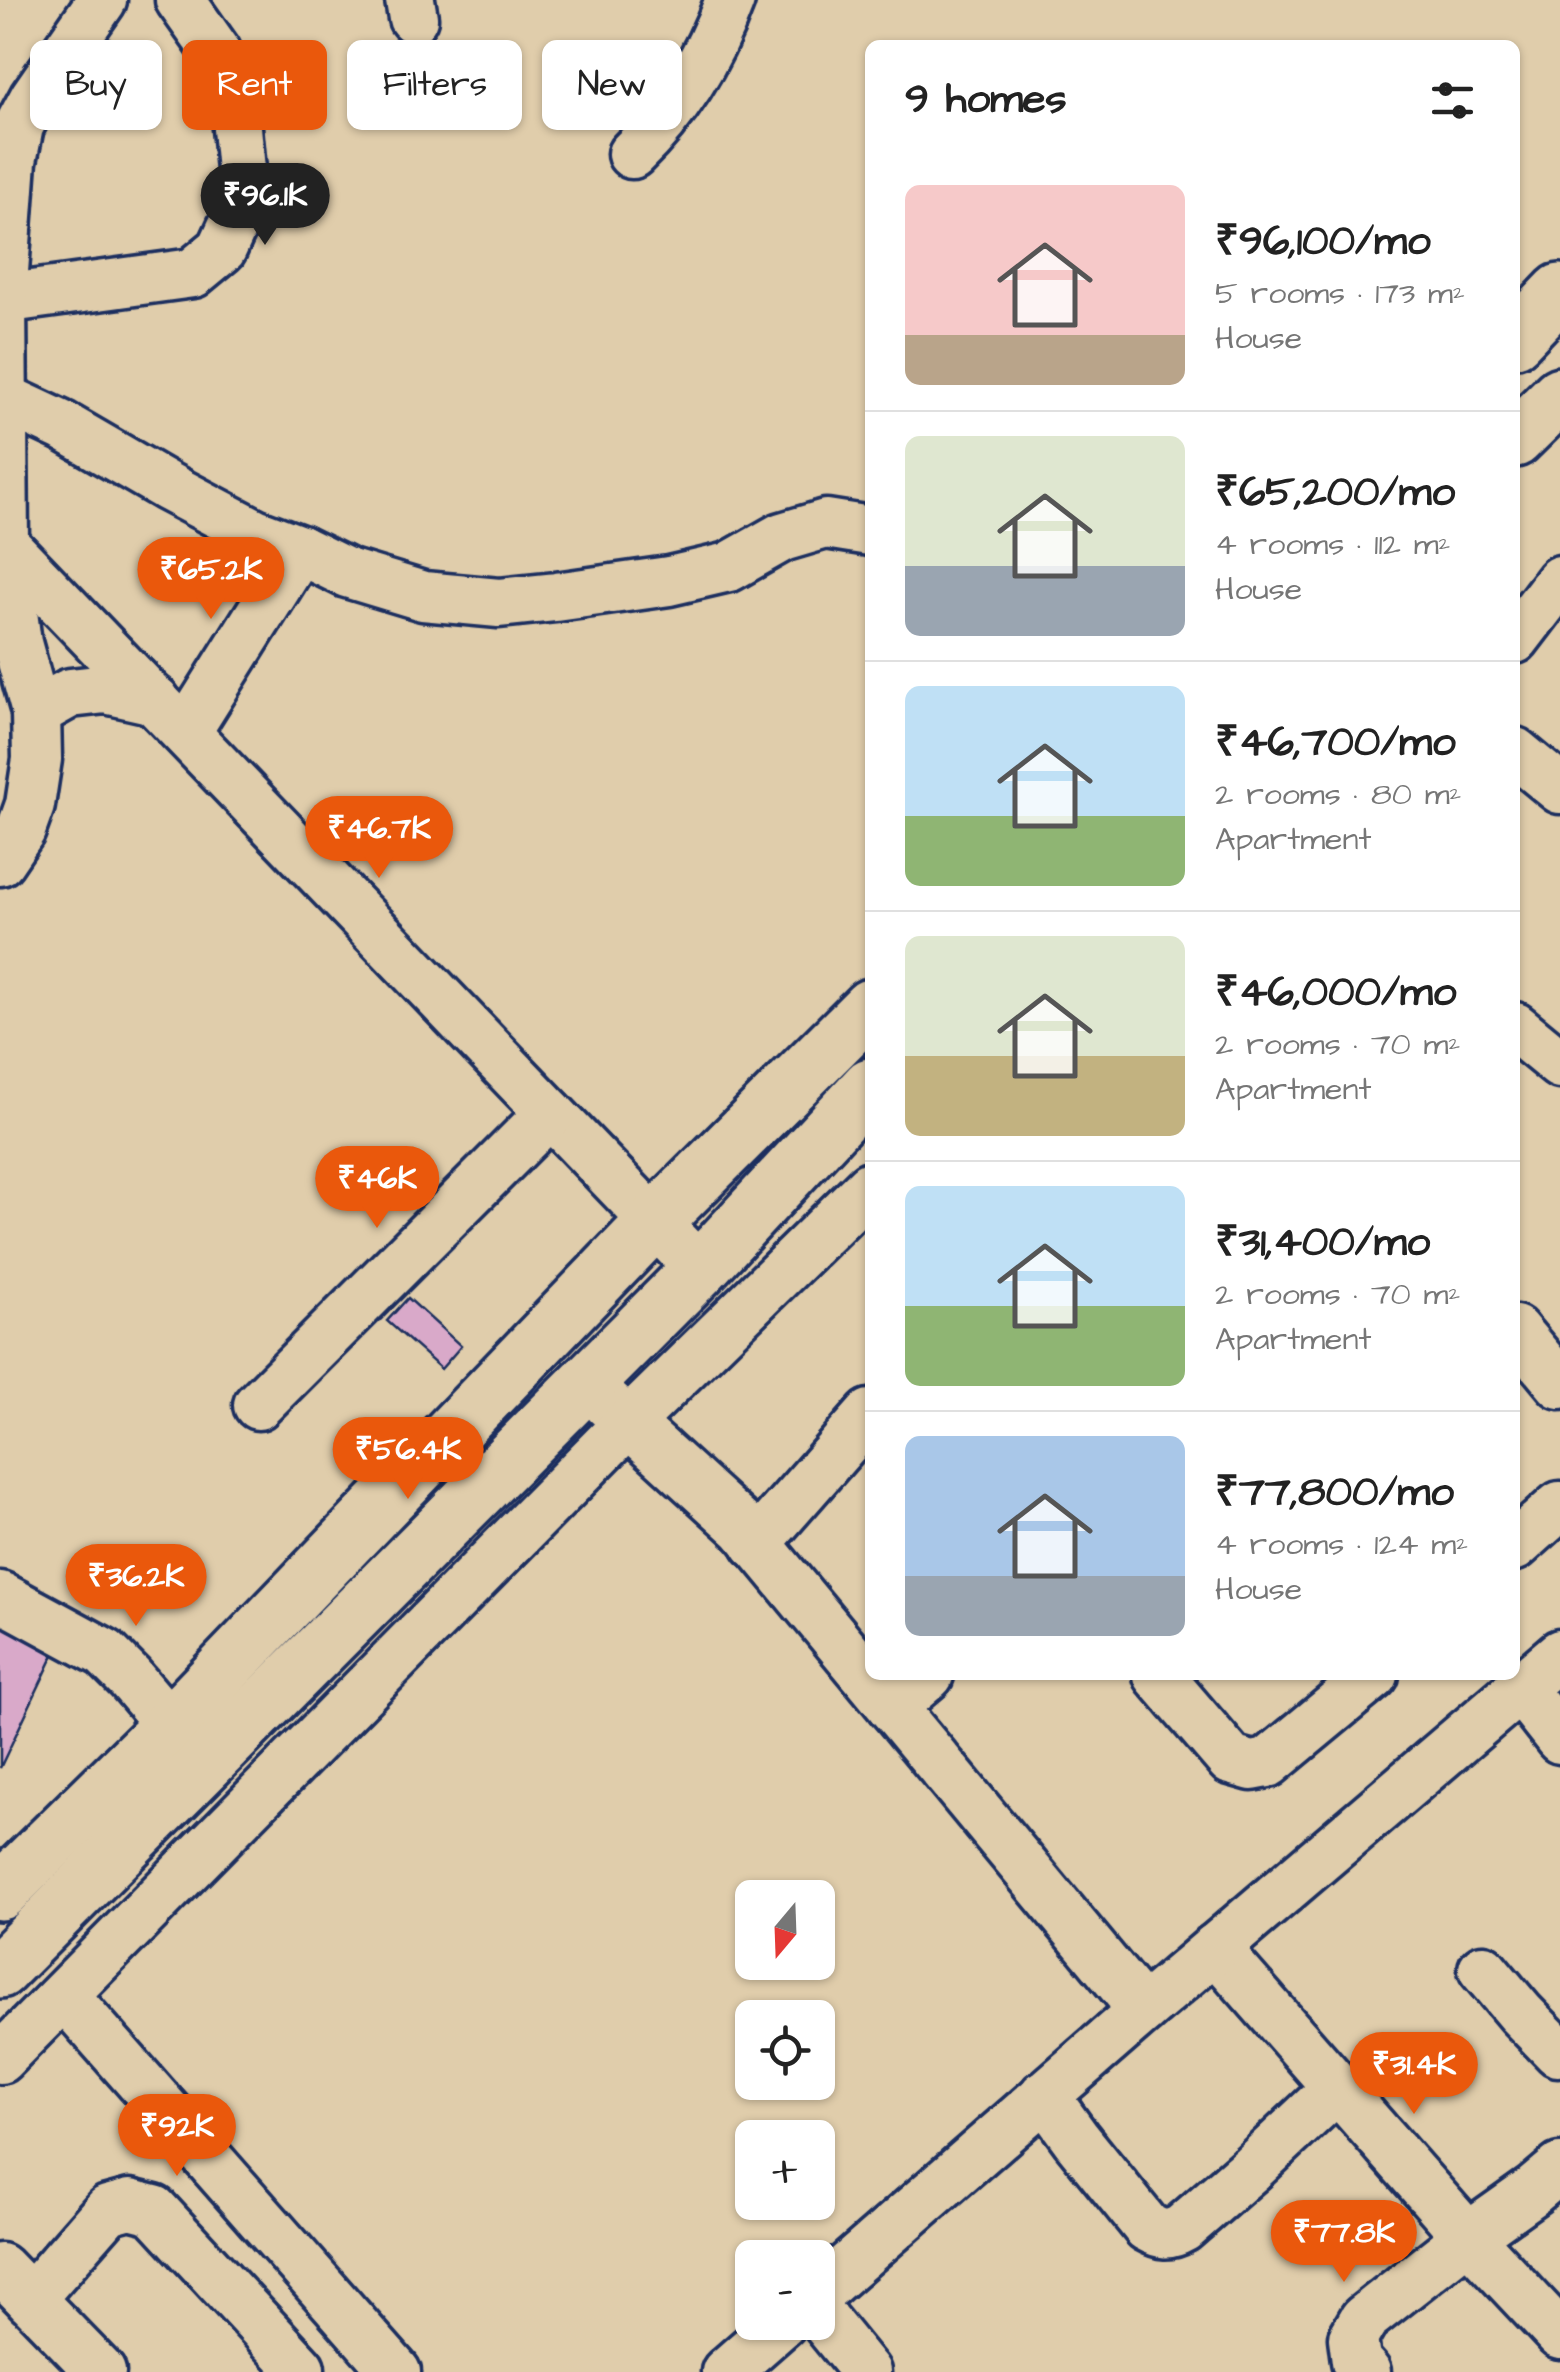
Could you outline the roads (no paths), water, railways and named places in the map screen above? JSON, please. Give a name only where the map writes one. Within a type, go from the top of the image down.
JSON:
[{"type":"street","points":[[1,860],[21,830],[30,804],[36,759],[36,712],[17,644],[5,568],[2,299],[12,161],[18,126],[102,0]]},
{"type":"street","points":[[2,299],[193,273],[222,249],[239,212],[234,96],[216,51],[180,0]]},
{"type":"street","points":[[632,154],[658,129],[693,78],[730,0]]},
{"type":"street","points":[[1520,334],[1560,292]]},
{"type":"street","points":[[1520,434],[1560,395]]},
{"type":"street","points":[[3,398],[63,426],[238,524],[347,573],[423,596],[498,603],[669,581],[729,567],[782,538],[826,524],[865,530]]},
{"type":"street","points":[[171,716],[255,626],[300,550]]},
{"type":"street","points":[[5,568],[171,716],[700,1268]]},
{"type":"street","points":[[1520,632],[1560,580]]},
{"type":"street","points":[[36,712],[70,693],[106,689],[171,716]]},
{"type":"street","points":[[1520,756],[1560,789]]},
{"type":"street","points":[[0,1970],[192,1740],[655,1221],[865,1012]]},
{"type":"street","points":[[1520,1031],[1560,1064]]},
{"type":"street","points":[[0,1892],[192,1740],[586,1384],[865,1091]]},
{"type":"street","points":[[258,1404],[550,1113]]},
{"type":"street","points":[[0,2059],[628,1423],[865,1191]]},
{"type":"street","points":[[1520,1336],[1560,1384]]},
{"type":"street","points":[[586,1384],[744,1528],[865,1675]]},
{"type":"street","points":[[756,1544],[865,1420]]},
{"type":"street","points":[[1520,1542],[1560,1506]]},
{"type":"street","points":[[0,1596],[105,1653],[192,1740]]},
{"type":"street","points":[[835,2277],[1560,1654]]},
{"type":"street","points":[[869,1680],[1143,2010]]},
{"type":"street","points":[[892,1707],[923,1680]]},
{"type":"street","points":[[1162,1680],[1231,1760],[1252,1766],[1268,1763],[1368,1680]]},
{"type":"street","points":[[1520,1688],[1560,1739]]},
{"type":"street","points":[[1215,1948],[1468,2237],[1560,2335]]},
{"type":"street","points":[[1483,1970],[1559,2052]]},
{"type":"street","points":[[64,1994],[396,2372]]},
{"type":"street","points":[[1044,2095],[1147,2226],[1158,2234],[1171,2234],[1253,2167],[1337,2088]]},
{"type":"street","points":[[1366,2372],[1356,2361],[1353,2338],[1364,2319],[1560,2168]]},
{"type":"street","points":[[95,2370],[15,2284],[108,2210],[130,2204],[154,2210],[300,2368]]},
{"type":"street","points":[[835,2334],[866,2372]]},
{"type":"street","points":[[726,2372],[762,2340]]}]
